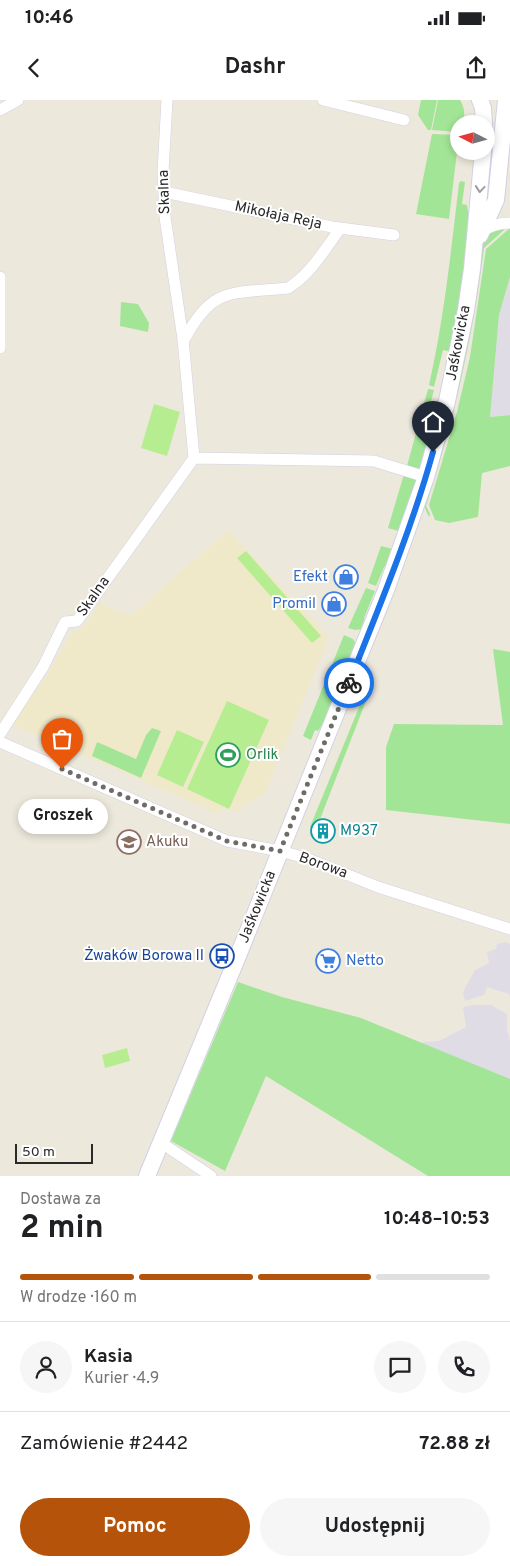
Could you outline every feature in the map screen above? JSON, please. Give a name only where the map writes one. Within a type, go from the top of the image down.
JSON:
[{"type":"street","points":[[0,110],[18,100]]},
{"type":"street","name":"Skalna","points":[[0,734],[43,667],[65,622],[77,621],[194,458],[183,342],[166,229],[164,192],[167,100]]},
{"type":"street","points":[[323,100],[404,120]]},
{"type":"street","points":[[480,100],[484,115]]},
{"type":"street","points":[[486,115],[488,100]]},
{"type":"street","name":"Jaśkowicka","points":[[472,269],[481,232],[496,200],[506,100]]},
{"type":"street","points":[[501,147],[510,108]]},
{"type":"street","name":"Jaśkowicka","points":[[147,1176],[244,943],[387,589],[426,477],[447,401],[466,310],[472,269],[481,160]]},
{"type":"street","name":"Mikołaja Reja","points":[[164,192],[340,229],[394,235]]},
{"type":"street","points":[[481,232],[488,226],[510,223]]},
{"type":"street","points":[[183,342],[206,306],[220,298],[230,293],[288,288],[296,283],[306,275],[340,229]]},
{"type":"street","points":[[0,278],[0,348]]},
{"type":"street","points":[[194,458],[374,461],[426,477]]},
{"type":"street","points":[[215,459],[218,471]]},
{"type":"street","name":"Borowa","points":[[0,742],[227,841],[306,858],[378,887],[510,929]]},
{"type":"street","points":[[160,1142],[211,1176]]},
{"type":"shaded area","points":[[510,277],[510,415],[490,417],[499,315]]},
{"type":"shaded area","points":[[228,530],[329,637],[265,793],[237,811],[220,809],[219,814],[13,725],[12,723],[44,679],[73,631],[84,627],[99,603],[130,616]]},
{"type":"shaded area","points":[[505,942],[510,944],[510,999],[509,994],[487,987],[484,995],[465,1001],[463,992],[475,970],[489,963],[487,952],[496,949],[497,944]]},
{"type":"shaded area","points":[[491,1005],[507,1014],[507,1030],[510,1040],[510,1090],[389,1045],[439,1041],[466,1027],[463,1007]]},
{"type":"green space","points":[[421,100],[437,100],[431,130],[428,130],[418,115]]},
{"type":"green space","points":[[438,100],[460,100],[464,115],[450,115],[450,131],[432,130]]},
{"type":"green space","points":[[432,134],[450,135],[450,160],[456,160],[449,219],[416,214]]},
{"type":"green space","points":[[461,181],[465,182],[462,204],[467,205],[470,224],[453,352],[443,350],[434,387],[429,385],[443,310],[459,183]]},
{"type":"green space","points":[[504,227],[504,230],[484,248],[468,346],[454,410],[426,506],[430,514],[429,517],[424,506],[482,242],[490,232]]},
{"type":"green space","points":[[510,228],[510,277],[499,315],[490,417],[510,415],[510,466],[482,473],[478,517],[449,523],[435,520],[429,505],[457,412],[470,357],[486,249]]},
{"type":"green space","points":[[121,302],[138,304],[149,323],[148,332],[120,326]]},
{"type":"green space","points":[[428,389],[434,390],[424,427],[434,429],[420,468],[417,469],[407,466]]},
{"type":"green space","points":[[154,404],[180,412],[167,456],[141,448]]},
{"type":"green space","points":[[404,474],[416,479],[418,483],[402,532],[388,528]]},
{"type":"green space","points":[[381,546],[393,549],[390,564],[384,567],[376,586],[368,583]]},
{"type":"green space","points":[[246,551],[321,636],[312,643],[237,558]]},
{"type":"green space","points":[[366,588],[375,591],[364,618],[366,624],[363,629],[355,630],[348,628]]},
{"type":"green space","points":[[344,635],[353,639],[356,644],[332,710],[318,731],[315,730],[311,740],[303,736]]},
{"type":"green space","points":[[493,649],[510,652],[510,824],[386,810],[386,747],[394,724],[503,725]]},
{"type":"green space","points":[[362,700],[366,701],[317,827],[312,830],[310,827]]},
{"type":"green space","name":"Orlik","points":[[227,701],[269,720],[229,809],[187,789]]},
{"type":"green space","points":[[152,728],[161,731],[141,778],[92,756],[97,742],[136,759],[146,735]]},
{"type":"green space","points":[[177,730],[204,742],[183,787],[157,775]]},
{"type":"green space","points":[[238,982],[282,997],[361,1018],[510,1079],[510,1176],[428,1176],[266,1076],[225,1171],[171,1141]]},
{"type":"green space","points":[[127,1048],[130,1061],[105,1068],[102,1055]]},
{"type":"way so far","points":[[62,769],[227,841],[280,851],[349,683]]},
{"type":"place","name":"Efekt","points":[[346,577]]},
{"type":"place","name":"Promil","points":[[334,604]]},
{"type":"place","name":"Orlik","points":[[228,755]]},
{"type":"place","name":"Groszek","points":[[62,769]]},
{"type":"place","name":"M937","points":[[323,831]]},
{"type":"place","name":"Akuku","points":[[129,842]]},
{"type":"place","name":"Żwaków Borowa II","points":[[222,956]]},
{"type":"place","name":"Netto","points":[[328,961]]},
{"type":"route","points":[[349,683],[387,589],[413,517],[433,452]]}]
